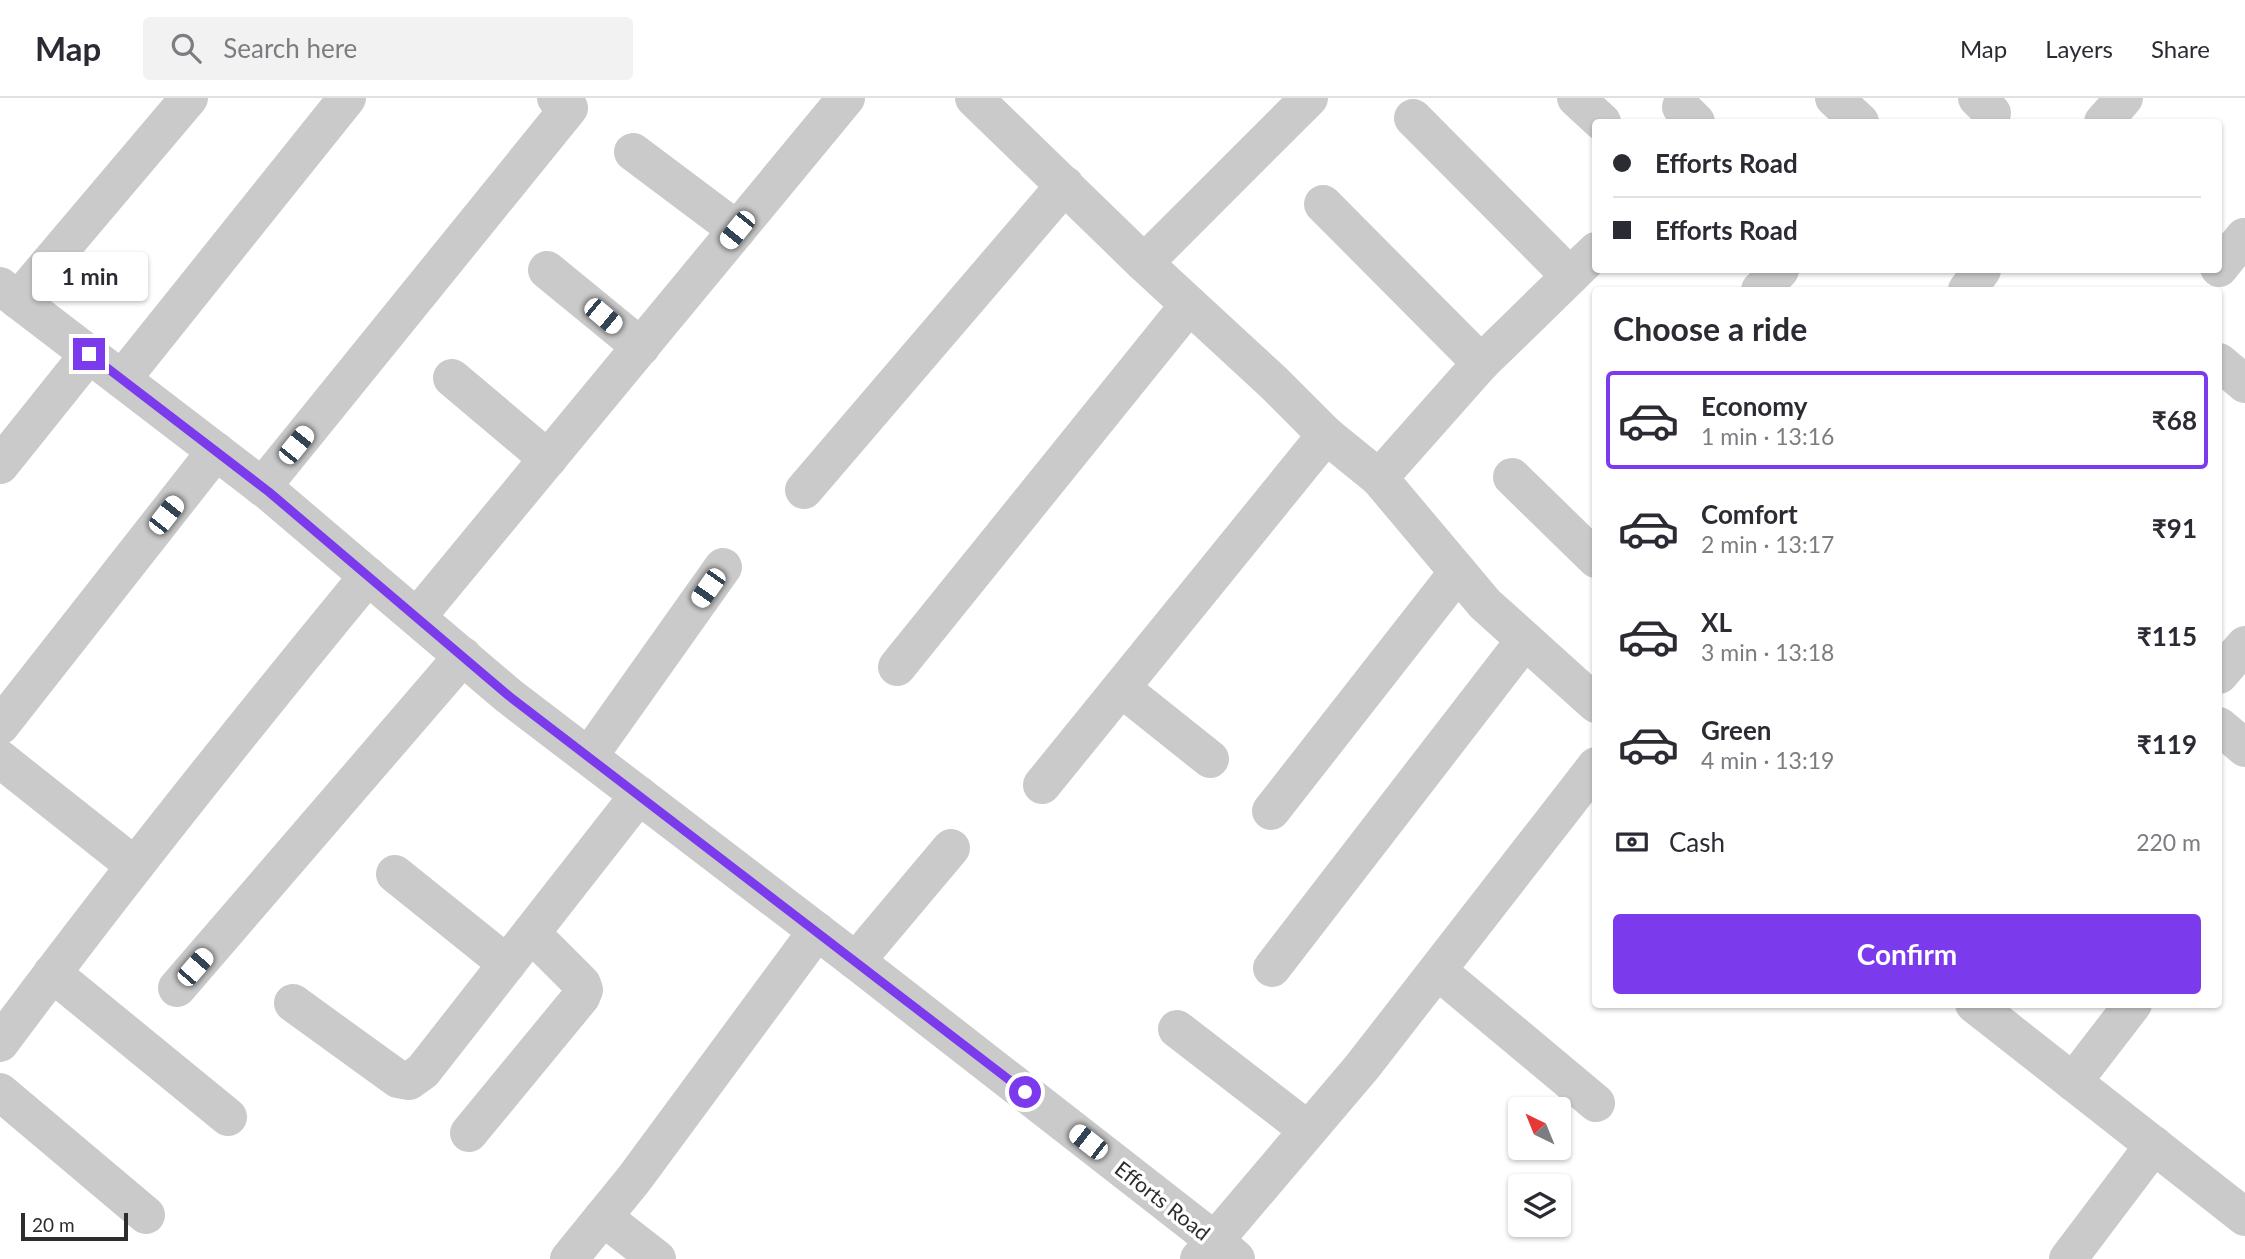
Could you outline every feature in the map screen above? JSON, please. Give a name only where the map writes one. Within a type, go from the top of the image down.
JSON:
[{"type":"street","points":[[9,293],[189,98]]},
{"type":"street","points":[[121,379],[346,98]]},
{"type":"street","points":[[262,487],[569,108],[556,98]]},
{"type":"street","points":[[974,98],[1326,435],[1379,478],[1485,604],[1592,700]]},
{"type":"street","points":[[1144,263],[1309,98]]},
{"type":"street","points":[[1576,98],[1599,119]]},
{"type":"street","points":[[1834,98],[1857,119]]},
{"type":"street","points":[[2106,119],[2124,98]]},
{"type":"street","points":[[417,617],[841,100]]},
{"type":"street","points":[[1379,478],[1481,363],[1583,264],[1413,118]]},
{"type":"street","points":[[633,152],[737,230]]},
{"type":"street","points":[[804,490],[1065,185]]},
{"type":"street","points":[[1323,204],[1481,363]]},
{"type":"street","points":[[2222,265],[2244,237]]},
{"type":"street","points":[[547,270],[641,347]]},
{"type":"street","points":[[1763,287],[1777,273]]},
{"type":"street","points":[[2204,287],[2216,273]]},
{"type":"street","name":"Efforts Road","points":[[9,293],[262,487],[509,696],[856,961],[1216,1253]]},
{"type":"street","points":[[897,667],[1189,305]]},
{"type":"street","points":[[0,465],[89,354]]},
{"type":"street","points":[[2222,365],[2245,384]]},
{"type":"street","points":[[452,378],[548,459]]},
{"type":"street","points":[[1042,785],[1326,435]]},
{"type":"street","points":[[0,726],[216,452]]},
{"type":"street","points":[[1511,477],[1592,554]]},
{"type":"street","points":[[589,756],[723,567]]},
{"type":"street","points":[[1271,811],[1458,572]]},
{"type":"street","points":[[0,1043],[255,713],[368,576]]},
{"type":"street","points":[[1272,968],[1525,640]]},
{"type":"street","points":[[2222,672],[2245,645]]},
{"type":"street","points":[[177,988],[463,656]]},
{"type":"street","points":[[1121,688],[1210,759]]},
{"type":"street","points":[[2222,729],[2245,748]]},
{"type":"street","points":[[0,759],[135,866]]},
{"type":"street","points":[[1216,1253],[1308,1129],[1362,1067],[1592,771]]},
{"type":"street","points":[[293,1003],[398,1079],[409,1081],[423,1071],[639,795]]},
{"type":"street","points":[[856,961],[951,848]]},
{"type":"street","points":[[395,874],[507,964]]},
{"type":"street","points":[[569,1259],[634,1179],[817,931]]},
{"type":"street","points":[[469,1133],[584,990],[582,984],[531,933]]},
{"type":"street","points":[[1438,971],[1595,1103]]},
{"type":"street","points":[[52,973],[228,1117]]},
{"type":"street","points":[[1979,1008],[2245,1217]]},
{"type":"street","points":[[2073,1082],[2130,1008]]},
{"type":"street","points":[[1177,1029],[1308,1129]]},
{"type":"street","points":[[0,1093],[146,1216]]},
{"type":"street","points":[[2068,1259],[2154,1145]]},
{"type":"street","points":[[603,1217],[657,1259]]},
{"type":"route","points":[[89,354],[269,492],[509,696],[1025,1092]]}]
